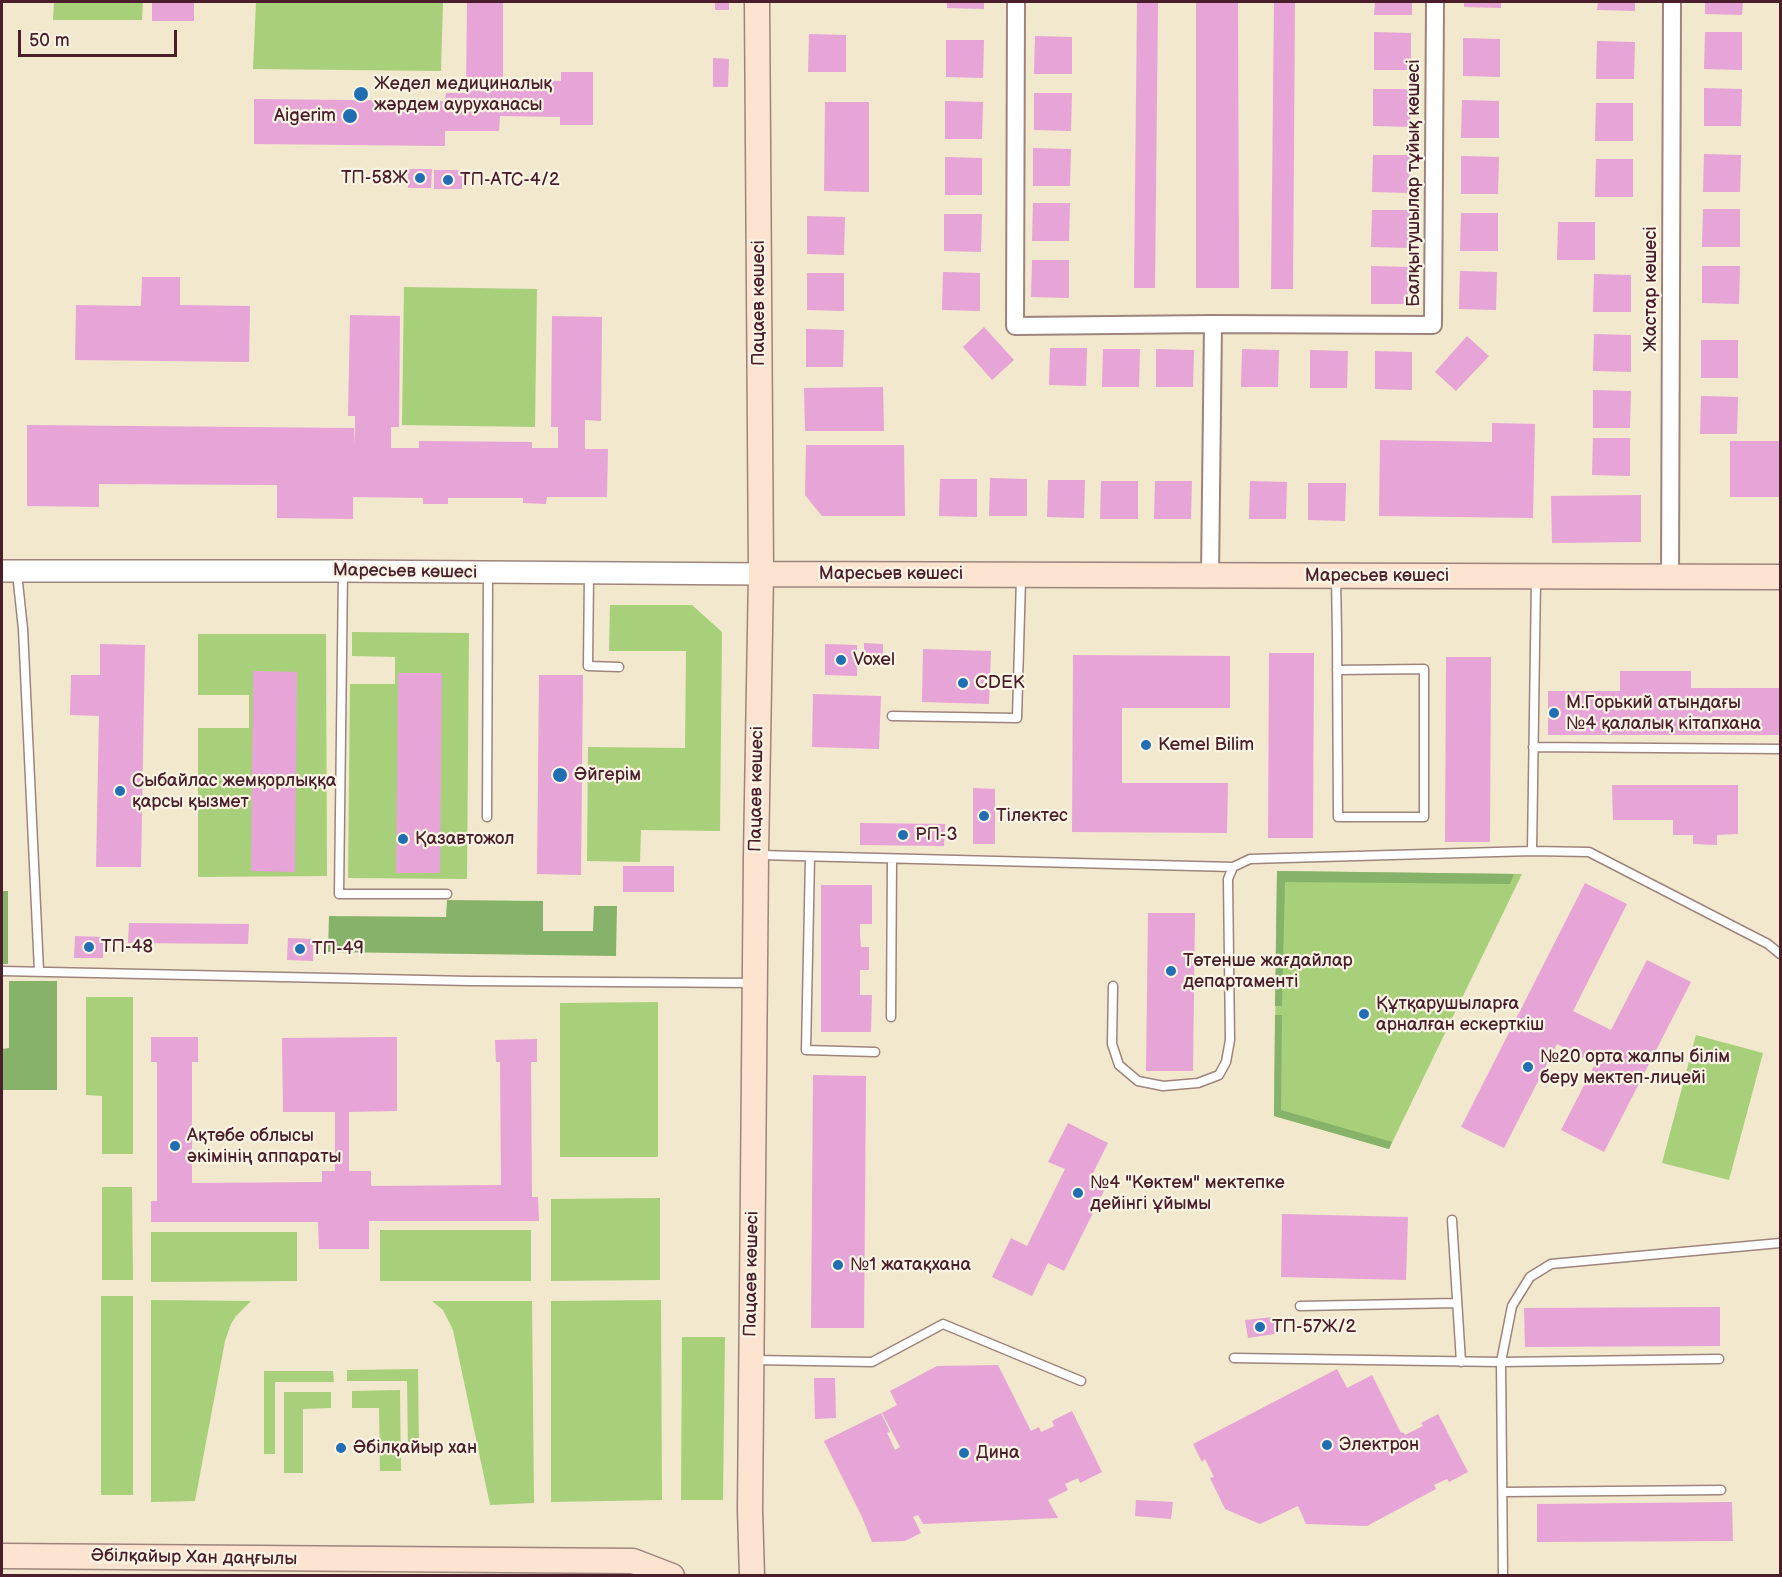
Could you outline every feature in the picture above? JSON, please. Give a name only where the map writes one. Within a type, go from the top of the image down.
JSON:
[{"type":"main road","name":"Пацаев көшесі","points":[[752,1575],[750,1510],[754,983],[761,574],[757,2]]},
{"type":"main road","name":"Маресьев көшесі","points":[[761,574],[1780,577]]},
{"type":"main road","name":"Әбілқайыр Хан даңғылы","points":[[7,1563],[73,1556],[168,1567],[512,1569],[633,1562],[672,1575]]},
{"type":"street","name":"Балқытушылар тұйық көшесі","points":[[1016,2],[1015,326],[1213,324],[1432,326],[1435,2]]},
{"type":"street","name":"Жастар көшесі","points":[[1670,577],[1672,2]]},
{"type":"street","points":[[1210,576],[1213,324]]},
{"type":"street","name":"Маресьев көшесі","points":[[9,571],[761,574]]},
{"type":"lane","points":[[9,571],[23,629],[39,971]]},
{"type":"lane","points":[[343,571],[339,894],[447,894]]},
{"type":"lane","points":[[487,817],[488,572]]},
{"type":"lane","points":[[589,573],[588,666],[619,667]]},
{"type":"lane","points":[[892,716],[1017,718],[1021,575]]},
{"type":"lane","points":[[1336,576],[1338,817],[1424,817],[1424,669],[1337,670]]},
{"type":"lane","points":[[1532,851],[1536,577]]},
{"type":"lane","points":[[1533,747],[1780,749]]},
{"type":"lane","points":[[756,855],[1233,867],[1250,859],[1532,851],[1589,852],[1768,944],[1780,954]]},
{"type":"lane","points":[[810,857],[806,1050],[875,1052]]},
{"type":"lane","points":[[891,1017],[892,859]]},
{"type":"lane","points":[[1113,986],[1112,1044],[1119,1065],[1138,1081],[1163,1086],[1198,1083],[1219,1075],[1226,1062],[1230,1040],[1227,901],[1228,879],[1233,867]]},
{"type":"lane","points":[[2,971],[470,981],[754,983]]},
{"type":"lane","points":[[1452,1220],[1461,1362]]},
{"type":"lane","points":[[1503,1575],[1501,1362],[1512,1306],[1530,1277],[1551,1264],[1780,1243]]},
{"type":"lane","points":[[1300,1306],[1457,1303]]},
{"type":"lane","points":[[751,1360],[872,1362],[943,1324],[1081,1381]]},
{"type":"lane","points":[[1234,1358],[1461,1362],[1719,1359]]},
{"type":"lane","points":[[1503,1492],[1720,1490]]},
{"type":"green space","points":[[54,2],[143,2],[142,20],[53,20]]},
{"type":"green space","points":[[256,2],[443,2],[441,71],[253,69]]},
{"type":"green space","points":[[404,287],[537,289],[535,427],[402,425]]},
{"type":"green space","points":[[610,605],[692,605],[722,632],[720,831],[641,830],[640,862],[587,861],[588,747],[685,748],[686,651],[609,651]]},
{"type":"green space","points":[[352,632],[469,633],[467,879],[348,878],[350,684],[395,684],[395,657],[352,656]]},
{"type":"green space","points":[[198,634],[326,634],[327,876],[198,877],[198,728],[249,728],[249,695],[198,695]]},
{"type":"green space","points":[[1277,871],[1522,874],[1389,1149],[1274,1116]]},
{"type":"green space","points":[[1277,871],[1514,874],[1510,884],[1285,882],[1282,1006],[1275,1006]]},
{"type":"green space","points":[[2,891],[8,891],[8,964],[2,964]]},
{"type":"green space","points":[[447,900],[543,901],[543,931],[593,931],[594,906],[617,906],[616,956],[328,952],[329,916],[446,917]]},
{"type":"green space","points":[[9,981],[57,981],[57,1090],[2,1090],[2,1049],[9,1048]]},
{"type":"green space","points":[[86,997],[133,997],[133,1154],[102,1154],[102,1096],[86,1095]]},
{"type":"green space","points":[[658,1002],[658,1157],[560,1157],[560,1003]]},
{"type":"green space","points":[[1275,1015],[1282,1015],[1281,1110],[1392,1142],[1389,1149],[1274,1116]]},
{"type":"green space","points":[[1696,1035],[1763,1053],[1729,1180],[1662,1163]]},
{"type":"green space","points":[[102,1187],[132,1187],[133,1280],[102,1280]]},
{"type":"green space","points":[[660,1198],[660,1280],[551,1281],[551,1199]]},
{"type":"green space","points":[[380,1230],[531,1230],[531,1281],[380,1281]]},
{"type":"green space","points":[[151,1232],[297,1232],[297,1281],[151,1282]]},
{"type":"green space","points":[[101,1296],[133,1296],[133,1495],[101,1495]]},
{"type":"green space","points":[[151,1300],[251,1301],[236,1316],[225,1341],[195,1501],[151,1502]]},
{"type":"green space","points":[[661,1300],[662,1500],[551,1502],[551,1301]]},
{"type":"green space","points":[[432,1301],[532,1301],[534,1503],[490,1505],[453,1330],[443,1310]]},
{"type":"green space","points":[[682,1337],[725,1337],[723,1500],[681,1500]]},
{"type":"green space","points":[[418,1369],[419,1451],[408,1451],[407,1381],[347,1381],[347,1370]]},
{"type":"green space","points":[[264,1371],[333,1371],[334,1382],[275,1382],[275,1454],[264,1454]]},
{"type":"green space","points":[[400,1390],[401,1471],[380,1471],[379,1408],[352,1408],[352,1391]]},
{"type":"green space","points":[[284,1392],[331,1392],[331,1408],[303,1409],[303,1473],[284,1473]]},
{"type":"building","points":[[152,2],[194,2],[194,21],[152,21]]},
{"type":"building","points":[[467,2],[503,2],[503,80],[561,81],[561,72],[593,72],[593,125],[560,125],[560,117],[500,116],[499,131],[445,131],[445,146],[254,144],[254,99],[445,101],[446,93],[466,93]]},
{"type":"building","points":[[715,2],[729,2],[729,10],[715,10]]},
{"type":"building","points":[[947,2],[984,2],[984,9],[947,8]]},
{"type":"building","points":[[1137,2],[1158,2],[1155,288],[1134,288]]},
{"type":"building","points":[[1196,2],[1238,2],[1239,288],[1196,288]]},
{"type":"building","points":[[1274,2],[1295,2],[1293,289],[1271,289]]},
{"type":"building","points":[[1375,2],[1412,2],[1412,15],[1374,15]]},
{"type":"building","points":[[1464,2],[1501,2],[1501,8],[1464,7]]},
{"type":"building","points":[[1598,2],[1635,2],[1635,11],[1597,10]]},
{"type":"building","points":[[1705,2],[1743,2],[1742,15],[1705,14]]},
{"type":"building","points":[[1374,32],[1411,33],[1411,70],[1374,70]]},
{"type":"building","points":[[1705,32],[1742,32],[1742,70],[1704,69]]},
{"type":"building","points":[[809,34],[846,35],[846,72],[808,72]]},
{"type":"building","points":[[1035,36],[1072,37],[1072,74],[1034,74]]},
{"type":"building","points":[[1463,38],[1500,39],[1500,77],[1463,76]]},
{"type":"building","points":[[946,40],[984,40],[983,78],[946,77]]},
{"type":"building","points":[[1597,41],[1635,42],[1634,79],[1596,79]]},
{"type":"building","points":[[713,58],[729,59],[728,87],[713,87]]},
{"type":"building","points":[[1704,88],[1742,89],[1741,126],[1704,126]]},
{"type":"building","points":[[1373,89],[1411,89],[1410,127],[1373,126]]},
{"type":"building","points":[[1034,93],[1072,93],[1071,131],[1034,130]]},
{"type":"building","points":[[1462,100],[1499,101],[1499,138],[1461,138]]},
{"type":"building","points":[[945,101],[983,102],[982,139],[945,139]]},
{"type":"building","points":[[825,102],[869,102],[869,192],[824,191]]},
{"type":"building","points":[[1596,103],[1633,103],[1633,141],[1595,141]]},
{"type":"building","points":[[1033,148],[1071,149],[1070,186],[1033,186]]},
{"type":"building","points":[[1704,154],[1741,155],[1740,192],[1703,192]]},
{"type":"building","points":[[1373,155],[1410,155],[1409,193],[1372,192]]},
{"type":"building","points":[[1461,156],[1499,157],[1498,194],[1461,194]]},
{"type":"building","points":[[945,157],[982,158],[982,195],[945,195]]},
{"type":"building","points":[[1596,159],[1633,159],[1633,197],[1595,197]]},
{"type":"building","name":"ТП-58Ж","points":[[408,169],[432,169],[431,188],[408,188]]},
{"type":"building","name":"ТП-АТС-4/2","points":[[434,170],[462,170],[462,189],[434,189]]},
{"type":"building","points":[[1033,203],[1070,203],[1069,241],[1032,241]]},
{"type":"building","points":[[1703,209],[1740,209],[1740,247],[1702,247]]},
{"type":"building","points":[[1372,210],[1410,210],[1409,248],[1371,247]]},
{"type":"building","points":[[1461,213],[1498,213],[1498,251],[1460,251]]},
{"type":"building","points":[[944,214],[982,214],[981,252],[944,251]]},
{"type":"building","points":[[807,216],[845,217],[844,255],[807,254]]},
{"type":"building","points":[[1558,222],[1595,222],[1595,260],[1557,260]]},
{"type":"building","points":[[1032,260],[1069,260],[1069,298],[1031,297]]},
{"type":"building","points":[[1371,266],[1409,267],[1408,304],[1371,304]]},
{"type":"building","points":[[1702,266],[1740,266],[1739,304],[1702,303]]},
{"type":"building","points":[[1460,271],[1497,272],[1496,310],[1459,309]]},
{"type":"building","points":[[943,272],[980,273],[980,311],[942,310]]},
{"type":"building","points":[[807,273],[844,273],[844,311],[807,310]]},
{"type":"building","points":[[1594,274],[1631,275],[1631,312],[1593,312]]},
{"type":"building","points":[[142,277],[180,277],[180,305],[250,306],[249,362],[75,360],[76,305],[141,306]]},
{"type":"building","points":[[350,315],[400,316],[399,427],[391,427],[391,448],[419,448],[419,441],[532,442],[532,448],[558,448],[558,427],[551,427],[552,316],[602,317],[601,421],[585,420],[585,449],[608,449],[607,497],[547,497],[546,504],[523,503],[523,498],[448,498],[448,504],[423,504],[423,498],[353,497],[353,519],[277,518],[277,485],[99,484],[99,507],[27,506],[27,425],[354,428],[355,445],[355,416],[348,416]]},
{"type":"building","points":[[984,327],[1014,360],[992,380],[963,347]]},
{"type":"building","points":[[806,329],[844,330],[843,367],[806,367]]},
{"type":"building","points":[[1594,334],[1631,335],[1631,372],[1593,371]]},
{"type":"building","points":[[1467,336],[1489,356],[1456,391],[1435,372]]},
{"type":"building","points":[[1701,340],[1738,340],[1738,378],[1701,378]]},
{"type":"building","points":[[1050,348],[1087,348],[1086,386],[1049,385]]},
{"type":"building","points":[[1103,349],[1140,349],[1139,387],[1102,387]]},
{"type":"building","points":[[1156,349],[1194,350],[1193,387],[1156,387]]},
{"type":"building","points":[[1242,349],[1279,350],[1278,387],[1241,387]]},
{"type":"building","points":[[1310,350],[1348,351],[1347,388],[1310,388]]},
{"type":"building","points":[[1375,351],[1412,352],[1412,390],[1375,389]]},
{"type":"building","points":[[883,387],[884,431],[805,431],[804,388]]},
{"type":"building","points":[[1593,390],[1631,391],[1630,428],[1593,428]]},
{"type":"building","points":[[1701,396],[1738,397],[1737,434],[1700,434]]},
{"type":"building","points":[[1492,423],[1535,424],[1533,518],[1379,516],[1380,440],[1492,442]]},
{"type":"building","points":[[1593,438],[1630,438],[1630,476],[1592,475]]},
{"type":"building","points":[[1730,441],[1780,441],[1780,497],[1730,497]]},
{"type":"building","points":[[806,445],[904,445],[905,516],[822,516],[805,495]]},
{"type":"building","points":[[990,478],[1027,479],[1027,516],[989,516]]},
{"type":"building","points":[[940,479],[977,479],[977,517],[939,516]]},
{"type":"building","points":[[1048,480],[1085,480],[1084,518],[1047,517]]},
{"type":"building","points":[[1101,481],[1138,481],[1138,519],[1100,519]]},
{"type":"building","points":[[1155,481],[1192,481],[1191,519],[1154,519]]},
{"type":"building","points":[[1250,481],[1287,482],[1286,519],[1249,519]]},
{"type":"building","points":[[1308,483],[1346,483],[1345,521],[1308,520]]},
{"type":"building","points":[[1641,495],[1641,542],[1552,543],[1551,496]]},
{"type":"building","points":[[864,643],[883,644],[883,662],[864,662]]},
{"type":"building","name":"Сыбайлас жемқорлыққа қарсы қызмет","points":[[100,644],[145,645],[141,867],[96,867],[99,716],[70,715],[71,675],[100,675]]},
{"type":"building","name":"Voxel","points":[[825,644],[857,645],[857,676],[825,675]]},
{"type":"building","points":[[923,649],[991,651],[989,704],[922,702]]},
{"type":"building","points":[[1269,653],[1314,653],[1313,838],[1268,838]]},
{"type":"building","points":[[1073,655],[1230,656],[1230,708],[1122,708],[1122,783],[1228,783],[1227,833],[1072,832]]},
{"type":"building","points":[[1446,657],[1491,657],[1490,842],[1445,842]]},
{"type":"building","points":[[253,671],[297,672],[295,872],[251,871]]},
{"type":"building","points":[[1620,671],[1691,671],[1691,688],[1780,688],[1780,735],[1548,735],[1548,691],[1620,691]]},
{"type":"building","points":[[398,673],[442,673],[440,873],[396,873]]},
{"type":"building","name":"Әйгерім","points":[[539,675],[583,675],[581,875],[537,874]]},
{"type":"building","points":[[813,694],[881,696],[879,749],[812,747]]},
{"type":"building","points":[[1612,785],[1738,785],[1738,834],[1717,835],[1717,845],[1693,844],[1693,835],[1673,835],[1673,820],[1613,820]]},
{"type":"building","name":"Тілектес","points":[[973,788],[995,789],[995,844],[973,844]]},
{"type":"building","name":"РП-3","points":[[860,823],[945,824],[944,846],[860,845]]},
{"type":"building","points":[[623,866],[674,866],[674,892],[623,892]]},
{"type":"building","points":[[1585,883],[1627,904],[1573,1011],[1611,1030],[1647,960],[1691,982],[1604,1152],[1561,1130],[1595,1064],[1557,1044],[1504,1148],[1461,1127]]},
{"type":"building","points":[[821,885],[872,885],[872,924],[860,924],[861,947],[869,947],[869,970],[860,970],[860,995],[872,995],[871,1032],[821,1032]]},
{"type":"building","name":"Төтенше жағдайлар департаменті","points":[[1148,913],[1195,913],[1193,1071],[1146,1071]]},
{"type":"building","points":[[129,923],[249,924],[248,944],[128,943]]},
{"type":"building","name":"ТП-48","points":[[75,936],[103,937],[103,958],[74,958]]},
{"type":"building","name":"ТП-49","points":[[288,938],[313,939],[313,961],[287,960]]},
{"type":"building","name":"Ақтөбе облысы әкімінің аппараты","points":[[151,1037],[198,1037],[198,1062],[192,1062],[192,1183],[322,1182],[322,1171],[335,1171],[335,1112],[283,1112],[282,1038],[397,1037],[397,1111],[349,1112],[349,1171],[371,1171],[371,1186],[501,1185],[500,1062],[496,1062],[495,1040],[537,1039],[537,1062],[531,1062],[532,1197],[538,1197],[539,1221],[369,1221],[369,1249],[319,1249],[318,1222],[151,1222],[151,1201],[157,1201],[157,1062],[151,1062]]},
{"type":"building","name":"№1 жатақхана","points":[[813,1075],[866,1076],[864,1328],[811,1328]]},
{"type":"building","points":[[1068,1123],[1108,1143],[1092,1175],[1108,1183],[1064,1271],[1048,1263],[1032,1296],[992,1277],[1011,1238],[1027,1246],[1065,1169],[1048,1162]]},
{"type":"building","points":[[1282,1214],[1408,1217],[1406,1280],[1281,1277]]},
{"type":"building","points":[[1720,1307],[1720,1346],[1525,1347],[1524,1308]]},
{"type":"building","name":"ТП-57Ж/2","points":[[1273,1317],[1275,1334],[1248,1338],[1245,1320]]},
{"type":"building","name":"Дина","points":[[998,1365],[1031,1431],[1039,1427],[1041,1432],[1054,1426],[1052,1421],[1072,1411],[1102,1472],[1080,1483],[1078,1478],[1065,1484],[1068,1490],[1048,1500],[1058,1518],[923,1524],[918,1515],[913,1517],[921,1533],[905,1541],[872,1542],[824,1441],[881,1413],[895,1450],[900,1447],[882,1413],[897,1405],[890,1391],[937,1366]]},
{"type":"building","name":"Электрон","points":[[1337,1369],[1347,1388],[1372,1375],[1401,1433],[1405,1435],[1423,1426],[1421,1423],[1438,1414],[1468,1472],[1449,1482],[1447,1479],[1434,1485],[1436,1489],[1367,1526],[1306,1524],[1298,1506],[1260,1524],[1225,1509],[1210,1478],[1214,1477],[1205,1459],[1202,1462],[1193,1444]]},
{"type":"building","points":[[814,1378],[835,1378],[836,1418],[815,1419]]},
{"type":"building","points":[[1136,1500],[1173,1502],[1171,1519],[1135,1516]]},
{"type":"building","points":[[1732,1502],[1733,1541],[1537,1542],[1537,1504]]},
{"type":"place","name":"Жедел медициналық жәрдем ауруханасы","points":[[361,94]]},
{"type":"place","name":"Aigerim","points":[[350,116]]},
{"type":"place","name":"ТП-58Ж","points":[[420,178]]},
{"type":"place","name":"ТП-АТС-4/2","points":[[448,180]]},
{"type":"place","name":"Voxel","points":[[841,660]]},
{"type":"place","name":"CDEK","points":[[963,683]]},
{"type":"place","name":"М.Горький атындағы №4 қалалық кітапхана","points":[[1554,713]]},
{"type":"place","name":"Kemel Bilim","points":[[1146,745]]},
{"type":"place","name":"Әйгерім","points":[[560,775]]},
{"type":"place","name":"Сыбайлас жемқорлыққа қарсы қызмет","points":[[120,791]]},
{"type":"place","name":"Тілектес","points":[[984,816]]},
{"type":"place","name":"РП-3","points":[[903,835]]},
{"type":"place","name":"Қазавтожол","points":[[403,839]]},
{"type":"place","name":"ТП-48","points":[[89,947]]},
{"type":"place","name":"ТП-49","points":[[300,949]]},
{"type":"place","name":"Төтенше жағдайлар департаменті","points":[[1171,971]]},
{"type":"place","name":"Құтқарушыларға арналған ескерткіш","points":[[1364,1014]]},
{"type":"place","name":"№20 орта жалпы білім беру мектеп-лицейі","points":[[1528,1067]]},
{"type":"place","name":"Ақтөбе облысы әкімінің аппараты","points":[[175,1146]]},
{"type":"place","name":"№4 \"Көктем\" мектепке дейінгі ұйымы","points":[[1078,1193]]},
{"type":"place","name":"№1 жатақхана","points":[[838,1265]]},
{"type":"place","name":"ТП-57Ж/2","points":[[1260,1327]]},
{"type":"place","name":"Электрон","points":[[1327,1445]]},
{"type":"place","name":"Әбілқайыр хан","points":[[341,1448]]},
{"type":"place","name":"Дина","points":[[964,1453]]}]
